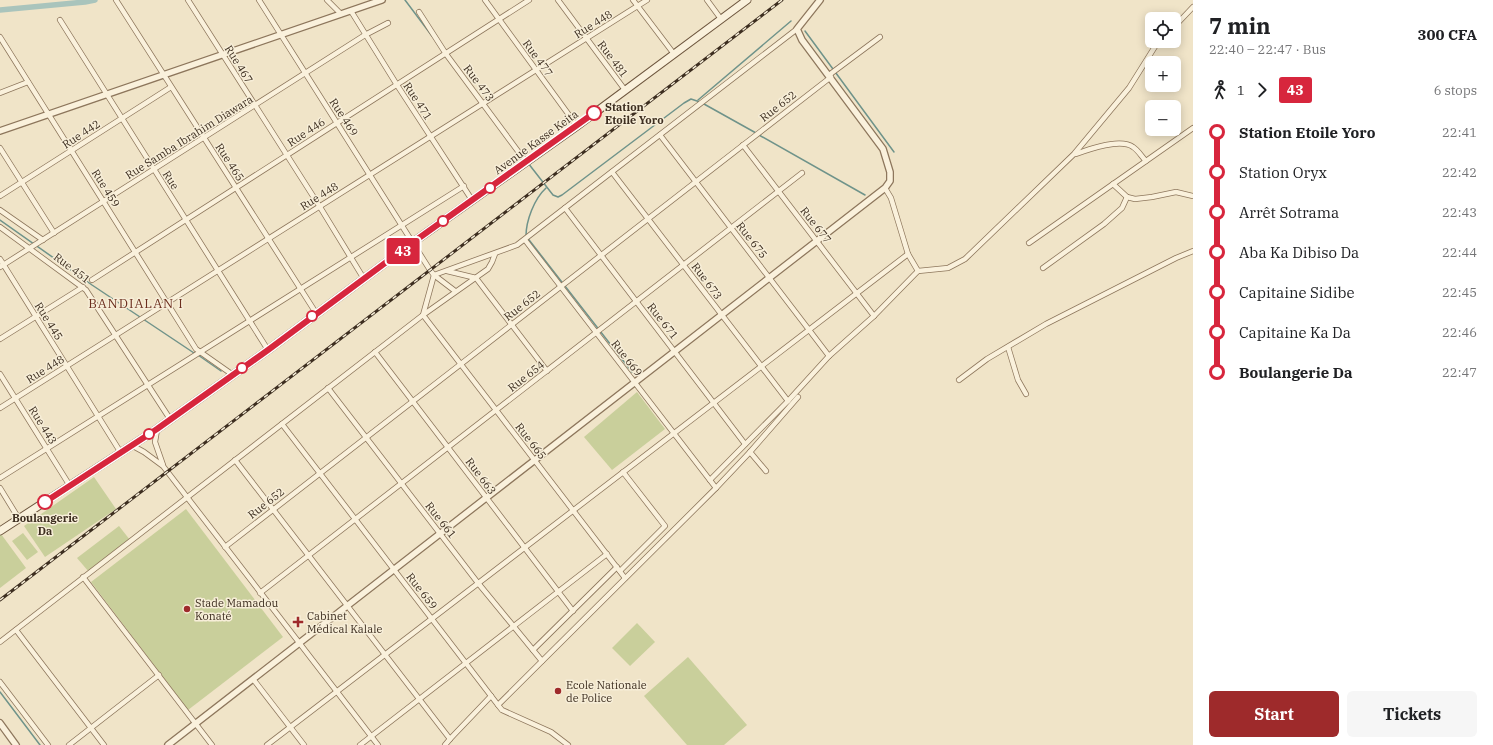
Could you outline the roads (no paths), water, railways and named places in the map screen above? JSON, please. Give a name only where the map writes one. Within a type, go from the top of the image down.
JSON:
[{"type":"main road","name":"Avenue Kasse Keita","points":[[0,531],[157,429],[268,350],[412,243],[577,126],[747,0]]},
{"type":"street","name":"Rue 465","points":[[116,0],[316,313]]},
{"type":"street","name":"Rue 467","points":[[188,0],[320,206],[364,279]]},
{"type":"street","name":"Rue 469","points":[[259,0],[412,243],[434,275],[455,291]]},
{"type":"street","points":[[327,0],[341,14]]},
{"type":"street","points":[[0,131],[382,0]]},
{"type":"street","name":"Rue 477","points":[[485,0],[577,126]]},
{"type":"street","name":"Rue 446","points":[[92,280],[529,0]]},
{"type":"street","name":"Rue 481","points":[[558,0],[625,90]]},
{"type":"street","points":[[633,0],[674,54]]},
{"type":"street","name":"Rue 448","points":[[0,408],[648,0]]},
{"type":"street","points":[[707,0],[721,19]]},
{"type":"street","points":[[423,315],[434,275],[495,254],[525,240],[797,29],[820,0]]},
{"type":"street","points":[[1181,20],[1193,7]]},
{"type":"street","name":"Rue 471","points":[[351,11],[396,85],[472,200]]},
{"type":"street","name":"Rue 473","points":[[419,12],[446,54],[526,162]]},
{"type":"street","name":"Rue","points":[[60,20],[268,350]]},
{"type":"street","name":"Rue Samba Ibrahim Diawara","points":[[2,266],[365,35],[388,23]]},
{"type":"street","points":[[168,745],[885,188],[890,181],[890,172],[883,149],[802,40],[797,29]]},
{"type":"street","name":"Rue 459","points":[[0,37],[167,303],[199,351]]},
{"type":"street","name":"Rue 652","points":[[225,547],[696,182],[880,37]]},
{"type":"street","points":[[710,480],[788,401],[829,356],[874,316],[918,271],[948,268],[965,259],[1074,154],[1129,88],[1154,48]]},
{"type":"street","points":[[0,93],[28,82]]},
{"type":"street","name":"Rue 442","points":[[0,196],[171,87]]},
{"type":"street","points":[[1029,243],[1193,128]]},
{"type":"street","name":"Rue 675","points":[[660,135],[829,356]]},
{"type":"street","points":[[1074,154],[1096,147],[1125,143],[1133,147],[1146,161]]},
{"type":"street","name":"Rue 677","points":[[743,145],[874,316]]},
{"type":"street","points":[[0,148],[54,233]]},
{"type":"street","name":"Rue 673","points":[[612,172],[788,401]]},
{"type":"street","name":"Rue 654","points":[[260,593],[802,173]]},
{"type":"street","points":[[1113,184],[1127,197],[1135,199],[1152,198],[1176,192],[1193,196]]},
{"type":"street","points":[[0,478],[186,361],[199,351],[250,321],[464,186]]},
{"type":"street","points":[[885,188],[891,198],[908,254],[918,271]]},
{"type":"street","points":[[1043,268],[1104,224],[1122,208],[1127,197]]},
{"type":"street","name":"Rue 671","points":[[565,208],[745,444]]},
{"type":"street","points":[[0,210],[41,241]]},
{"type":"street","name":"Rue 451","points":[[0,227],[86,290],[170,419]]},
{"type":"street","name":"Rue 669","points":[[525,240],[716,488]]},
{"type":"street","points":[[959,380],[987,359],[1046,324],[1176,258],[1193,251]]},
{"type":"street","points":[[0,642],[423,315],[488,269],[495,254]]},
{"type":"street","points":[[267,745],[908,254]]},
{"type":"street","name":"Rue 445","points":[[0,259],[2,266],[121,453]]},
{"type":"street","points":[[447,271],[476,278],[547,371]]},
{"type":"street","points":[[0,339],[83,287]]},
{"type":"street","name":"Rue 665","points":[[423,315],[625,578]]},
{"type":"street","points":[[1008,347],[1018,380],[1026,394]]},
{"type":"street","points":[[199,351],[232,375]]},
{"type":"street","name":"Rue 663","points":[[375,352],[573,611]]},
{"type":"street","name":"Rue 443","points":[[0,374],[70,486]]},
{"type":"street","name":"Rue 661","points":[[328,388],[478,583],[542,661]]},
{"type":"street","points":[[498,705],[716,488],[798,397]]},
{"type":"street","name":"Rue 659","points":[[282,424],[502,710],[551,732],[568,745]]},
{"type":"street","points":[[157,429],[155,442],[163,466]]},
{"type":"street","points":[[132,446],[144,452],[163,466],[378,745]]},
{"type":"street","points":[[750,452],[766,471]]},
{"type":"street","points":[[235,460],[450,739]]},
{"type":"street","points":[[533,650],[665,526],[623,472]]},
{"type":"street","points":[[0,488],[19,519]]},
{"type":"street","points":[[360,745],[607,554]]},
{"type":"street","points":[[84,578],[212,745]]},
{"type":"street","points":[[16,630],[104,745]]},
{"type":"street","points":[[69,745],[159,675]]},
{"type":"street","points":[[253,679],[304,745]]},
{"type":"street","points":[[0,682],[48,745]]},
{"type":"street","points":[[445,745],[491,696]]},
{"type":"street","points":[[0,723],[16,745]]},
{"type":"waterway","points":[[0,10],[95,0]]},
{"type":"waterway","points":[[405,0],[432,36]]},
{"type":"waterway","points":[[698,100],[791,21]]},
{"type":"waterway","points":[[805,31],[894,152]]},
{"type":"waterway","points":[[528,163],[553,195],[558,197],[684,103],[691,99],[700,102]]},
{"type":"waterway","points":[[704,104],[756,133]]},
{"type":"waterway","points":[[759,135],[865,195]]},
{"type":"waterway","points":[[546,188],[534,204],[527,224],[526,236],[632,372]]},
{"type":"waterway","points":[[0,220],[92,285],[194,353]]},
{"type":"waterway","points":[[198,355],[221,371]]},
{"type":"waterway","points":[[0,692],[40,745]]},
{"type":"railway","points":[[0,600],[782,0]]},
{"type":"place","name":"Station Etoile Yoro","points":[[594,113]]},
{"type":"place","name":"Boulangerie Da","points":[[45,502]]},
{"type":"place","name":"Stade Mamadou Konaté","points":[[187,609]]},
{"type":"place","name":"Cabinet Médical Kalale","points":[[298,622]]},
{"type":"place","name":"Ecole Nationale de Police","points":[[558,691]]},
{"type":"district","name":"BANDIALAN I","points":[[136,303]]}]
